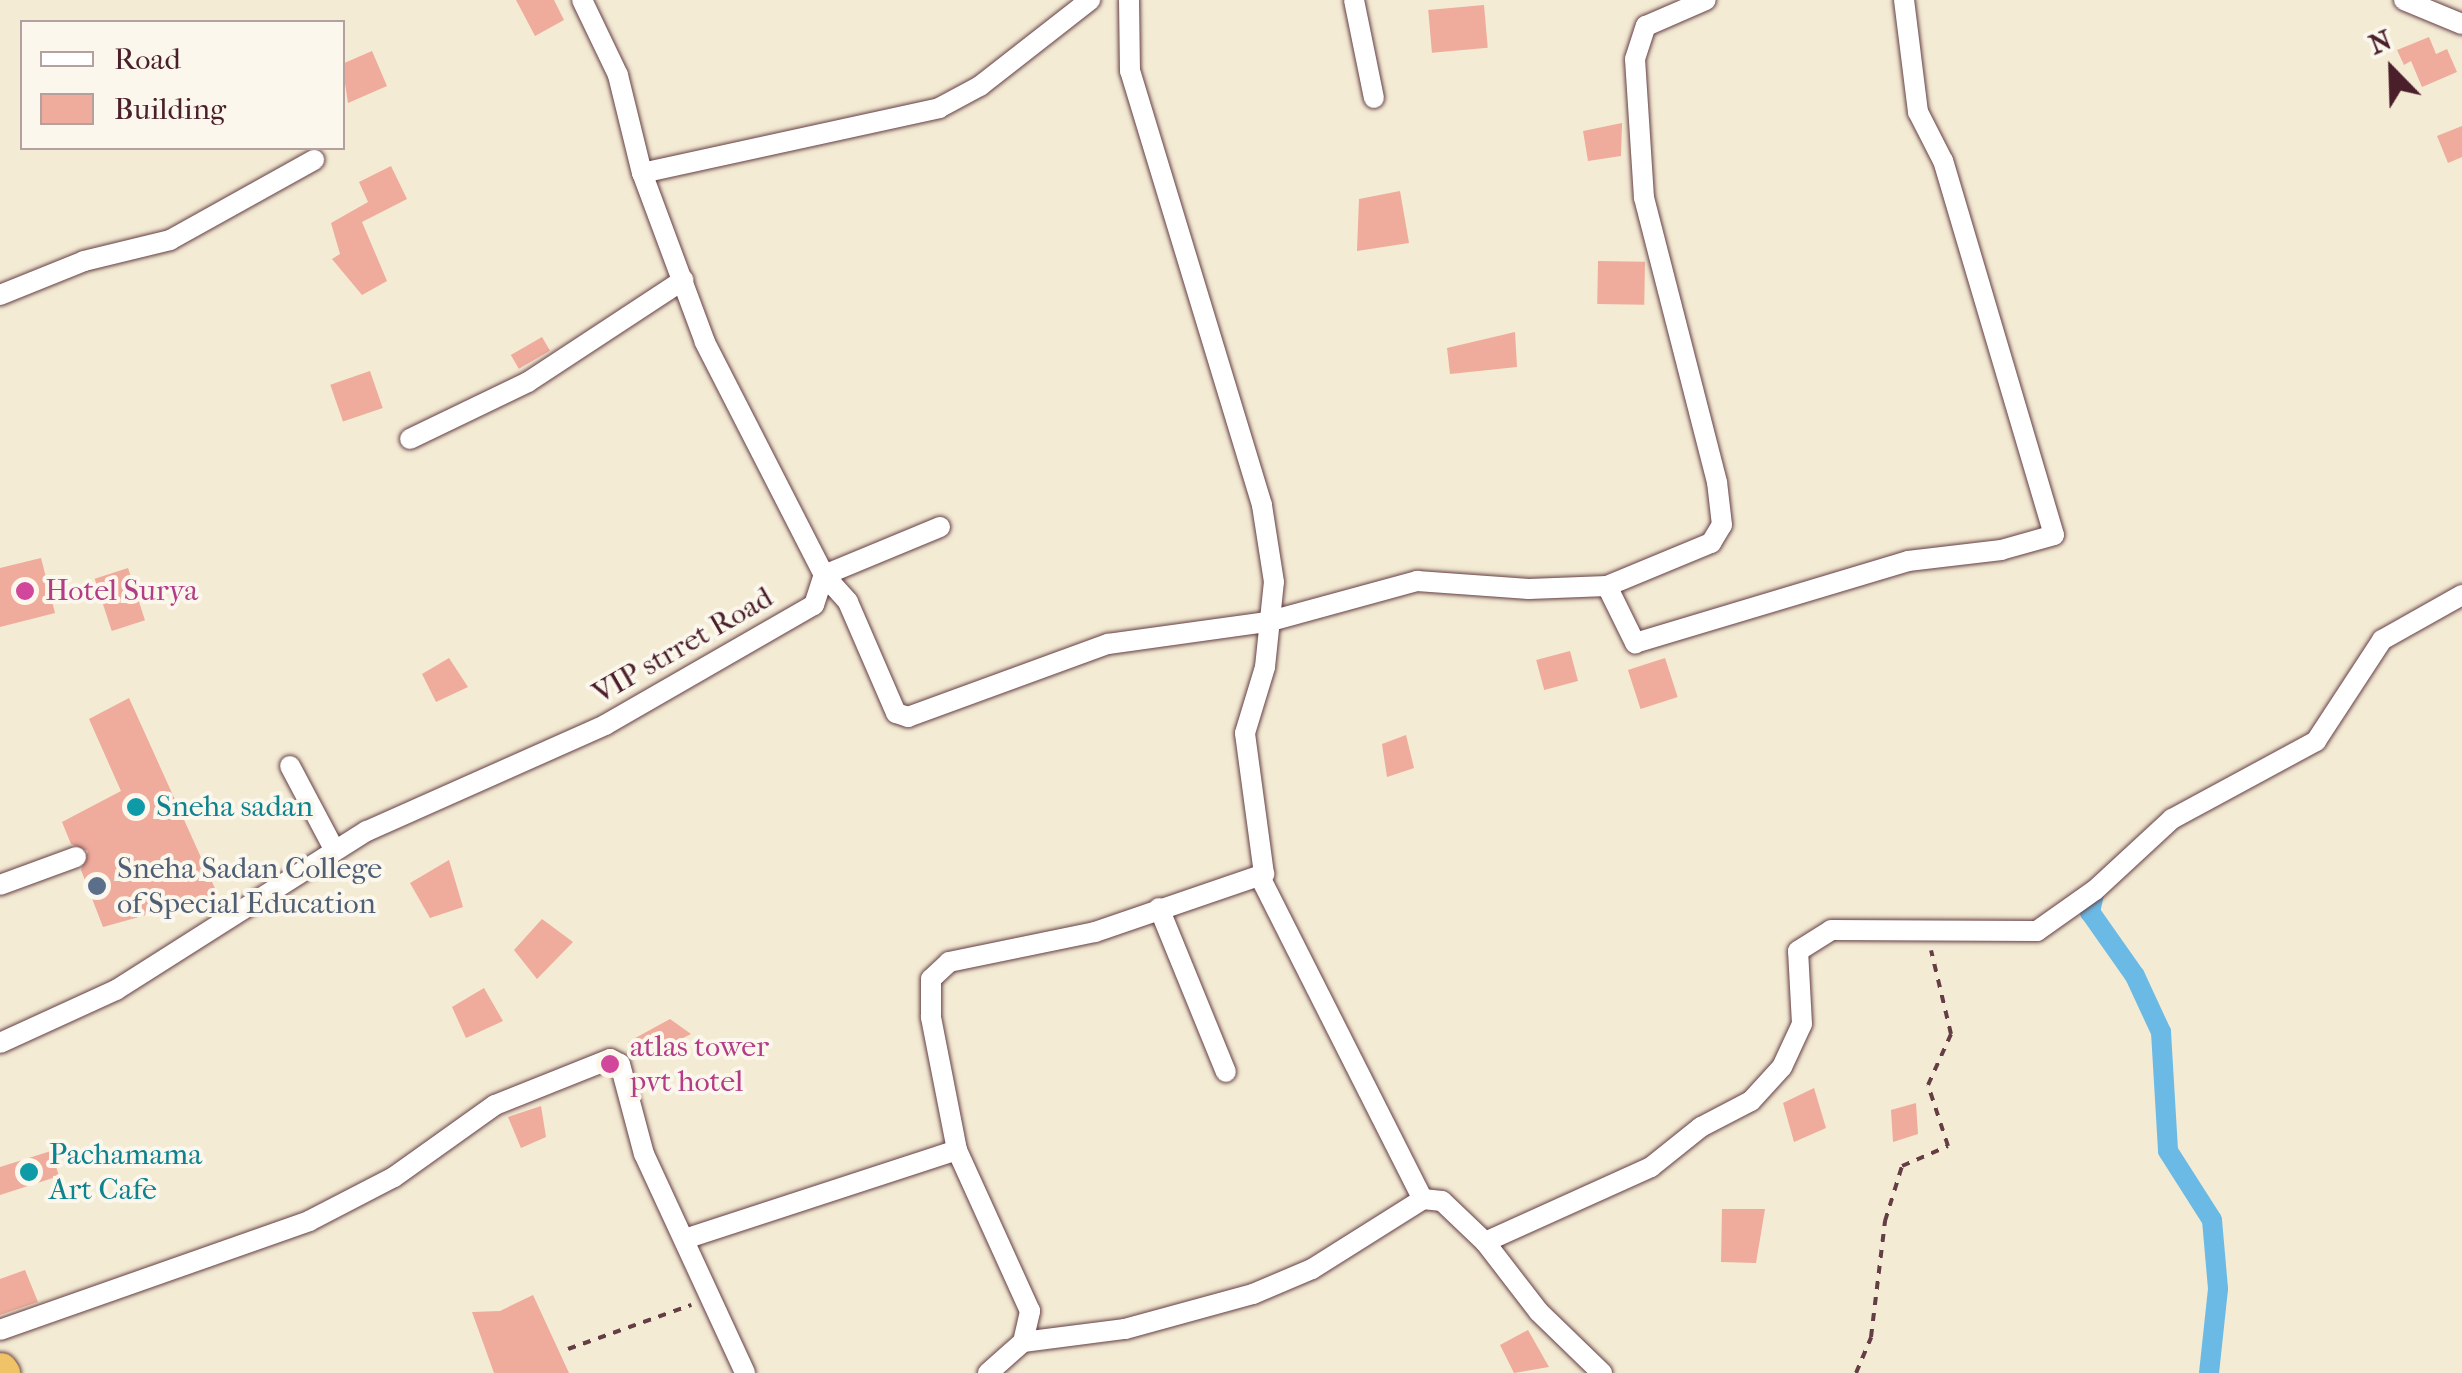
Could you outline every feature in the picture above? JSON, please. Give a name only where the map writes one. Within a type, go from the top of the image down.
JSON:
[{"type":"street","points":[[582,0],[618,75],[642,172],[705,342],[824,575],[848,602],[896,713],[908,716],[1108,644],[1267,622],[1418,581],[1529,589],[1607,586],[1711,544],[1722,524],[1717,482],[1644,198],[1635,60],[1646,26],[1706,0]]},
{"type":"street","points":[[642,172],[939,108],[980,86],[1090,0]]},
{"type":"street","points":[[1129,0],[1130,71],[1262,505],[1274,582],[1265,667],[1246,733],[1260,877],[1423,1199]]},
{"type":"street","points":[[1354,0],[1374,98]]},
{"type":"street","points":[[1607,586],[1635,643],[1908,561],[2000,550],[2054,536],[1944,161],[1918,112],[1904,0]]},
{"type":"street","points":[[2404,0],[2462,24]]},
{"type":"street","points":[[2434,14],[2454,0]]},
{"type":"street","points":[[0,295],[84,262],[170,240],[314,160]]},
{"type":"street","points":[[410,440],[528,382],[683,280]]},
{"type":"street","points":[[824,575],[940,527]]},
{"type":"street","name":"VIP strret Road","points":[[0,1043],[116,990],[334,848],[606,725],[814,605],[824,575]]},
{"type":"street","points":[[1484,1242],[1651,1167],[1701,1127],[1751,1101],[1782,1067],[1802,1024],[1798,951],[1831,930],[2037,931],[2095,890],[2172,819],[2316,741],[2382,640],[2462,595]]},
{"type":"street","points":[[290,766],[334,848]]},
{"type":"street","points":[[0,885],[76,856]]},
{"type":"street","points":[[988,1373],[1022,1342],[1030,1311],[957,1150],[931,1017],[931,979],[949,962],[1095,932],[1260,877]]},
{"type":"street","points":[[1159,908],[1226,1072]]},
{"type":"street","points":[[0,1330],[310,1221],[394,1177],[495,1106],[598,1060],[620,1064],[644,1154],[745,1373]]},
{"type":"street","points":[[686,1239],[957,1150]]},
{"type":"street","points":[[1022,1342],[1125,1329],[1253,1294],[1312,1268],[1423,1199],[1442,1201],[1484,1242],[1539,1312],[1602,1373]]},
{"type":"street","points":[[0,1354],[24,1373]]},
{"type":"path","points":[[1856,1373],[1872,1336],[1885,1220],[1902,1166],[1948,1146],[1928,1084],[1951,1034],[1929,937]]},
{"type":"path","points":[[568,1349],[711,1298]]},
{"type":"building","points":[[516,0],[554,0],[564,20],[535,36]]},
{"type":"building","points":[[1484,5],[1488,48],[1432,53],[1428,10]]},
{"type":"building","points":[[2429,37],[2436,54],[2447,49],[2457,72],[2422,87],[2411,61],[2404,65],[2397,50]]},
{"type":"building","points":[[372,51],[387,86],[348,103],[345,63]]},
{"type":"building","points":[[1622,123],[1621,156],[1588,161],[1583,131]]},
{"type":"building","points":[[2462,126],[2462,157],[2448,163],[2437,136]]},
{"type":"building","points":[[391,166],[407,199],[362,222],[387,281],[362,295],[332,259],[340,254],[331,223],[368,202],[359,182]]},
{"type":"building","points":[[1400,191],[1409,243],[1357,251],[1359,199]]},
{"type":"building","points":[[1598,261],[1645,262],[1644,305],[1597,304]]},
{"type":"building","points":[[1515,332],[1517,367],[1450,374],[1447,348]]},
{"type":"building","points":[[542,337],[550,351],[519,369],[511,355]]},
{"type":"building","points":[[370,371],[383,408],[343,422],[330,385]]},
{"type":"building","name":"Hotel Surya","points":[[41,558],[55,613],[0,627],[0,568]]},
{"type":"building","points":[[128,568],[145,620],[112,631],[95,579]]},
{"type":"building","points":[[1570,651],[1578,681],[1544,690],[1536,660]]},
{"type":"building","points":[[449,658],[468,687],[436,702],[422,674]]},
{"type":"building","points":[[1665,658],[1678,697],[1641,709],[1628,670]]},
{"type":"building","name":"Sneha sadan","points":[[129,698],[218,895],[103,927],[81,870],[88,851],[71,844],[62,822],[121,791],[89,719]]},
{"type":"building","points":[[1406,735],[1414,768],[1387,777],[1382,744]]},
{"type":"building","points":[[449,860],[463,907],[430,918],[410,883]]},
{"type":"building","points":[[542,919],[573,942],[537,979],[514,950]]},
{"type":"building","points":[[484,988],[503,1021],[466,1038],[452,1007]]},
{"type":"building","points":[[670,1019],[691,1034],[640,1060],[628,1042]]},
{"type":"building","points":[[1814,1088],[1826,1128],[1794,1142],[1783,1103]]},
{"type":"building","points":[[1916,1103],[1918,1134],[1893,1142],[1891,1110]]},
{"type":"building","points":[[541,1106],[546,1137],[521,1148],[508,1117]]},
{"type":"building","name":"Pachamama Art Cafe","points":[[51,1151],[59,1176],[0,1195],[0,1167]]},
{"type":"building","points":[[1722,1209],[1765,1209],[1756,1263],[1721,1262]]},
{"type":"building","points":[[25,1270],[38,1302],[0,1315],[0,1279]]},
{"type":"building","points":[[533,1295],[569,1373],[494,1373],[472,1312],[500,1311]]},
{"type":"building","points":[[1528,1330],[1549,1367],[1514,1373],[1500,1345]]},
{"type":"waterway","points":[[2095,890],[2090,912],[2135,976],[2161,1032],[2168,1151],[2212,1220],[2218,1289],[2209,1373]]},
{"type":"place","name":"Hotel Surya","points":[[25,591]]},
{"type":"place","name":"Sneha sadan","points":[[136,807]]},
{"type":"place","name":"Sneha Sadan College of Special Education","points":[[97,886]]},
{"type":"place","name":"atlas tower pvt hotel","points":[[610,1064]]},
{"type":"place","name":"Pachamama Art Cafe","points":[[29,1172]]}]
